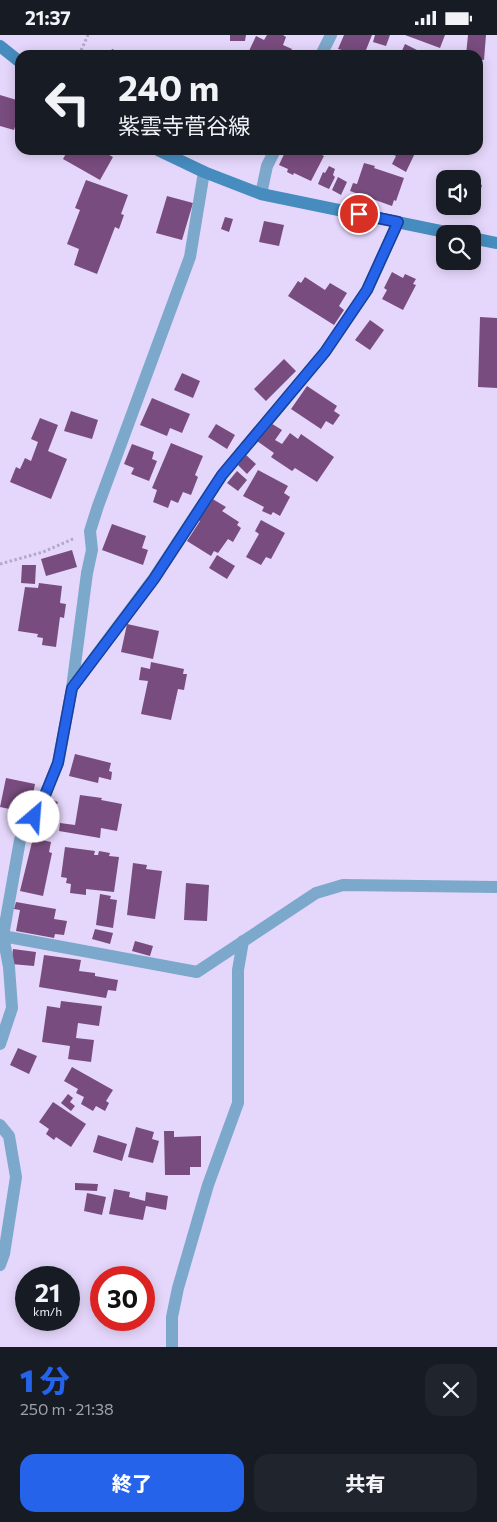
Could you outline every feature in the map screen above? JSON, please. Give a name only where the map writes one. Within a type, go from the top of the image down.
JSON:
[{"type":"main road","points":[[0,46],[15,58]]},
{"type":"main road","points":[[168,155],[204,172],[262,194],[436,230]]},
{"type":"main road","points":[[481,240],[497,243]]},
{"type":"street","points":[[324,50],[331,35]]},
{"type":"street","points":[[262,194],[267,166],[272,155]]},
{"type":"street","points":[[0,1044],[12,1008],[9,967],[3,936],[20,840],[41,805],[58,763],[72,688],[87,573],[92,550],[90,531],[190,257],[204,172]]},
{"type":"street","points":[[72,688],[154,579],[222,475],[325,352],[367,290],[398,222]]},
{"type":"street","points":[[3,936],[197,972],[316,893],[343,885],[497,887]]},
{"type":"street","points":[[172,1347],[172,1317],[178,1288],[208,1185],[238,1103],[238,969],[243,941]]},
{"type":"street","points":[[0,1125],[9,1136],[16,1177],[4,1254],[0,1265]]},
{"type":"path","points":[[81,50],[88,35]]},
{"type":"path","points":[[0,564],[43,552],[90,531]]},
{"type":"building","points":[[230,35],[246,35],[245,41],[230,41]]},
{"type":"building","points":[[267,35],[283,35],[286,37],[283,45],[292,49],[249,50],[256,36],[264,40]]},
{"type":"building","points":[[344,35],[372,35],[366,50],[338,49]]},
{"type":"building","points":[[375,35],[390,35],[386,46],[373,42]]},
{"type":"building","points":[[405,35],[445,35],[440,48]]},
{"type":"building","points":[[468,35],[486,35],[484,60],[483,50],[466,50]]},
{"type":"building","points":[[405,44],[417,50],[402,50]]},
{"type":"building","points":[[0,95],[15,100],[15,127],[14,130],[0,126]]},
{"type":"building","points":[[65,155],[109,155],[113,157],[100,180],[63,159]]},
{"type":"building","points":[[284,155],[324,156],[311,181],[294,173],[293,175],[287,172],[288,169],[279,165]]},
{"type":"building","points":[[394,155],[414,155],[406,172],[392,164],[396,156]]},
{"type":"building","points":[[364,163],[404,178],[396,201],[394,200],[392,206],[350,191],[353,183],[357,184]]},
{"type":"building","points":[[329,166],[335,169],[333,175],[335,177],[329,189],[318,184],[323,172],[325,173]]},
{"type":"building","points":[[338,177],[347,182],[341,195],[332,190]]},
{"type":"building","points":[[86,180],[128,195],[121,214],[124,215],[119,229],[115,227],[97,274],[74,265],[79,249],[67,244],[80,210],[75,208]]},
{"type":"building","points":[[167,196],[193,203],[182,240],[156,233]]},
{"type":"building","points":[[225,217],[233,219],[229,232],[221,229]]},
{"type":"building","points":[[264,221],[284,225],[279,246],[259,242]]},
{"type":"building","points":[[392,272],[403,278],[405,274],[416,279],[413,284],[416,285],[403,310],[382,299],[387,290],[384,288]]},
{"type":"building","points":[[305,277],[325,290],[330,283],[347,293],[339,306],[344,310],[334,325],[288,296],[298,281],[301,283]]},
{"type":"building","points":[[480,317],[497,318],[497,388],[478,387]]},
{"type":"building","points":[[370,320],[384,330],[370,350],[355,340]]},
{"type":"building","points":[[284,359],[296,371],[266,401],[254,389]]},
{"type":"building","points":[[182,373],[200,381],[193,398],[174,390]]},
{"type":"building","points":[[307,386],[337,406],[334,411],[340,415],[333,425],[326,421],[321,429],[291,409]]},
{"type":"building","points":[[152,398],[190,414],[182,433],[170,428],[167,436],[140,425]]},
{"type":"building","points":[[71,411],[98,420],[92,439],[64,431]]},
{"type":"building","points":[[40,418],[58,425],[48,451],[67,459],[51,499],[10,482],[16,467],[20,469],[25,458],[31,461],[38,442],[31,439]]},
{"type":"building","points":[[269,422],[282,430],[275,440],[282,444],[290,433],[298,439],[301,434],[334,457],[317,482],[295,468],[292,471],[271,457],[274,453],[257,441]]},
{"type":"building","points":[[216,424],[235,435],[227,449],[208,437]]},
{"type":"building","points":[[171,443],[203,456],[195,475],[198,477],[191,495],[183,492],[178,503],[171,500],[168,508],[153,502],[157,490],[152,488]]},
{"type":"building","points":[[132,444],[154,452],[152,459],[157,461],[149,481],[131,474],[134,468],[124,464]]},
{"type":"building","points":[[246,455],[256,464],[247,474],[237,464]]},
{"type":"building","points":[[258,470],[288,486],[284,493],[290,497],[280,516],[273,512],[271,515],[262,511],[264,507],[243,496]]},
{"type":"building","points":[[237,471],[247,480],[238,491],[227,483]]},
{"type":"building","points":[[211,498],[226,507],[222,511],[239,522],[237,525],[241,528],[233,542],[228,539],[218,553],[214,551],[211,556],[187,541],[200,521],[197,519]]},
{"type":"building","points":[[261,520],[285,533],[271,559],[266,557],[261,565],[246,557],[259,534],[255,531]]},
{"type":"building","points":[[112,524],[146,536],[142,548],[148,550],[143,565],[102,550]]},
{"type":"building","points":[[72,550],[77,567],[46,576],[41,559]]},
{"type":"building","points":[[217,555],[235,566],[227,579],[209,568]]},
{"type":"building","points":[[22,565],[36,565],[35,584],[21,583]]},
{"type":"building","points":[[39,583],[62,586],[60,603],[66,604],[64,618],[60,617],[56,647],[42,645],[43,638],[37,637],[38,634],[18,631],[25,587],[38,588]]},
{"type":"building","points":[[127,624],[159,631],[153,659],[121,652]]},
{"type":"building","points":[[151,662],[184,669],[183,674],[187,674],[184,690],[178,689],[171,720],[141,714],[148,681],[139,680],[141,667],[150,669]]},
{"type":"building","points":[[75,754],[111,763],[109,771],[112,772],[111,780],[99,777],[98,783],[69,776]]},
{"type":"building","points":[[6,778],[35,784],[31,805],[25,804],[24,812],[0,807]]},
{"type":"building","points":[[80,795],[102,798],[101,800],[122,804],[117,831],[101,828],[100,838],[59,831],[60,823],[75,825]]},
{"type":"building","points":[[51,799],[58,802],[53,815],[46,812]]},
{"type":"building","points":[[33,838],[51,842],[49,852],[52,853],[43,896],[20,891]]},
{"type":"building","points":[[65,847],[95,851],[94,855],[98,855],[99,851],[110,853],[109,856],[119,857],[114,892],[86,889],[86,895],[70,893],[71,884],[66,883],[67,878],[61,877]]},
{"type":"building","points":[[133,863],[147,865],[146,869],[162,871],[155,919],[127,915]]},
{"type":"building","points":[[186,883],[209,885],[207,921],[184,920]]},
{"type":"building","points":[[100,894],[111,896],[110,899],[117,900],[113,928],[96,925]]},
{"type":"building","points":[[16,902],[56,909],[54,919],[67,921],[64,935],[55,934],[54,938],[16,931],[20,910],[14,909]]},
{"type":"building","points":[[95,929],[113,933],[110,944],[92,939]]},
{"type":"building","points":[[135,941],[153,946],[150,956],[132,951]]},
{"type":"building","points":[[13,949],[36,952],[34,966],[11,964]]},
{"type":"building","points":[[44,955],[81,960],[79,971],[95,973],[95,976],[118,980],[116,991],[108,990],[106,998],[39,987]]},
{"type":"building","points":[[61,1001],[102,1006],[99,1026],[78,1023],[76,1038],[94,1040],[91,1062],[68,1059],[70,1046],[42,1042],[47,1006],[60,1008]]},
{"type":"building","points":[[18,1048],[37,1056],[29,1074],[10,1065]]},
{"type":"building","points":[[72,1067],[113,1090],[106,1101],[109,1103],[105,1111],[96,1106],[93,1111],[81,1104],[84,1097],[76,1093],[78,1089],[64,1081]]},
{"type":"building","points":[[68,1094],[73,1098],[70,1102],[75,1106],[71,1111],[61,1103]]},
{"type":"building","points":[[53,1102],[86,1124],[71,1147],[56,1137],[54,1140],[46,1134],[49,1129],[39,1122]]},
{"type":"building","points":[[136,1127],[154,1132],[152,1139],[159,1141],[153,1163],[128,1157]]},
{"type":"building","points":[[164,1131],[174,1131],[174,1137],[201,1136],[201,1167],[190,1167],[190,1175],[165,1175]]},
{"type":"building","points":[[98,1135],[127,1144],[122,1161],[93,1152]]},
{"type":"building","points":[[75,1183],[98,1184],[97,1191],[75,1190]]},
{"type":"building","points":[[114,1189],[130,1192],[129,1197],[145,1201],[146,1192],[168,1196],[166,1210],[146,1206],[143,1220],[109,1214]]},
{"type":"building","points":[[87,1193],[106,1197],[102,1215],[84,1211]]},
{"type":"route","points":[[34,817],[41,805],[58,763],[72,688],[154,579],[222,475],[325,352],[367,290],[398,222],[359,214]]}]
